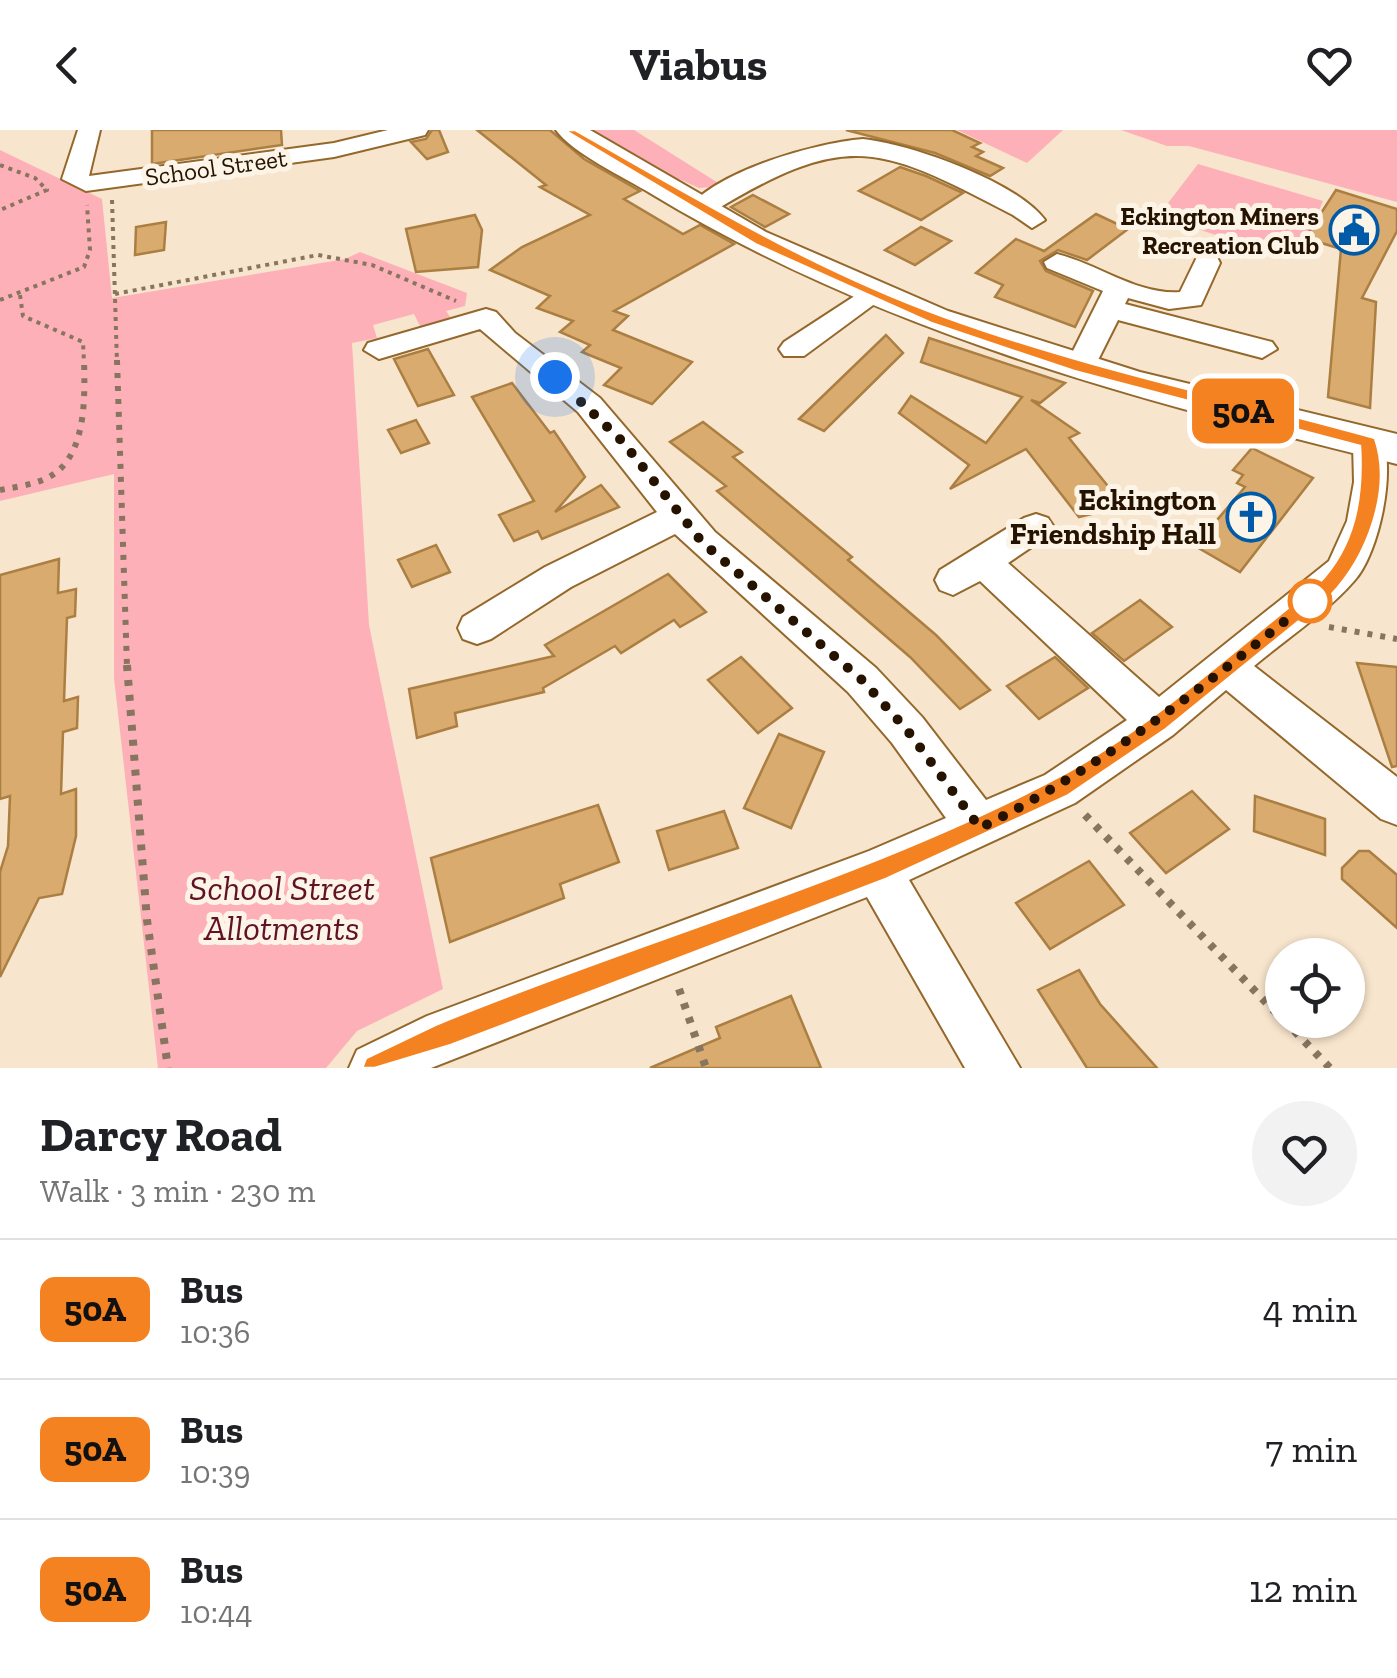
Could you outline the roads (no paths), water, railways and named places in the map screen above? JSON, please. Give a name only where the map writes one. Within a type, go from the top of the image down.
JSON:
[{"type":"main road","points":[[570,130],[700,209],[870,294],[1080,367],[1383,446]]},
{"type":"street","points":[[90,130],[80,182],[112,198]]},
{"type":"street","name":"School Street","points":[[80,182],[334,150],[417,130]]},
{"type":"street","points":[[884,148],[911,130]]},
{"type":"street","points":[[700,209],[777,165],[830,151],[884,148],[930,164],[1022,210],[1032,220]]},
{"type":"street","points":[[1058,262],[1113,298],[1262,349]]},
{"type":"street","points":[[1113,298],[1191,299],[1207,263]]},
{"type":"street","points":[[794,349],[870,294]]},
{"type":"street","points":[[1080,367],[1113,298]]},
{"type":"street","points":[[379,350],[486,318],[504,340],[589,405],[702,542],[862,680],[907,730],[980,828]]},
{"type":"street","points":[[376,1068],[445,1034],[878,871],[980,828],[1060,788],[1158,722],[1324,590],[1354,551],[1383,446]]},
{"type":"street","points":[[487,608],[680,516]]},
{"type":"street","points":[[1036,526],[968,571],[1158,722]]},
{"type":"street","points":[[1227,668],[1397,804]]},
{"type":"street","points":[[878,871],[994,1068]]},
{"type":"place","name":"Eckington Miners Recreation Club","points":[[1354,230]]},
{"type":"place","name":"Eckington Friendship Hall","points":[[1251,517]]},
{"type":"park label","name":"School Street Allotments","points":[[282,908]]}]
